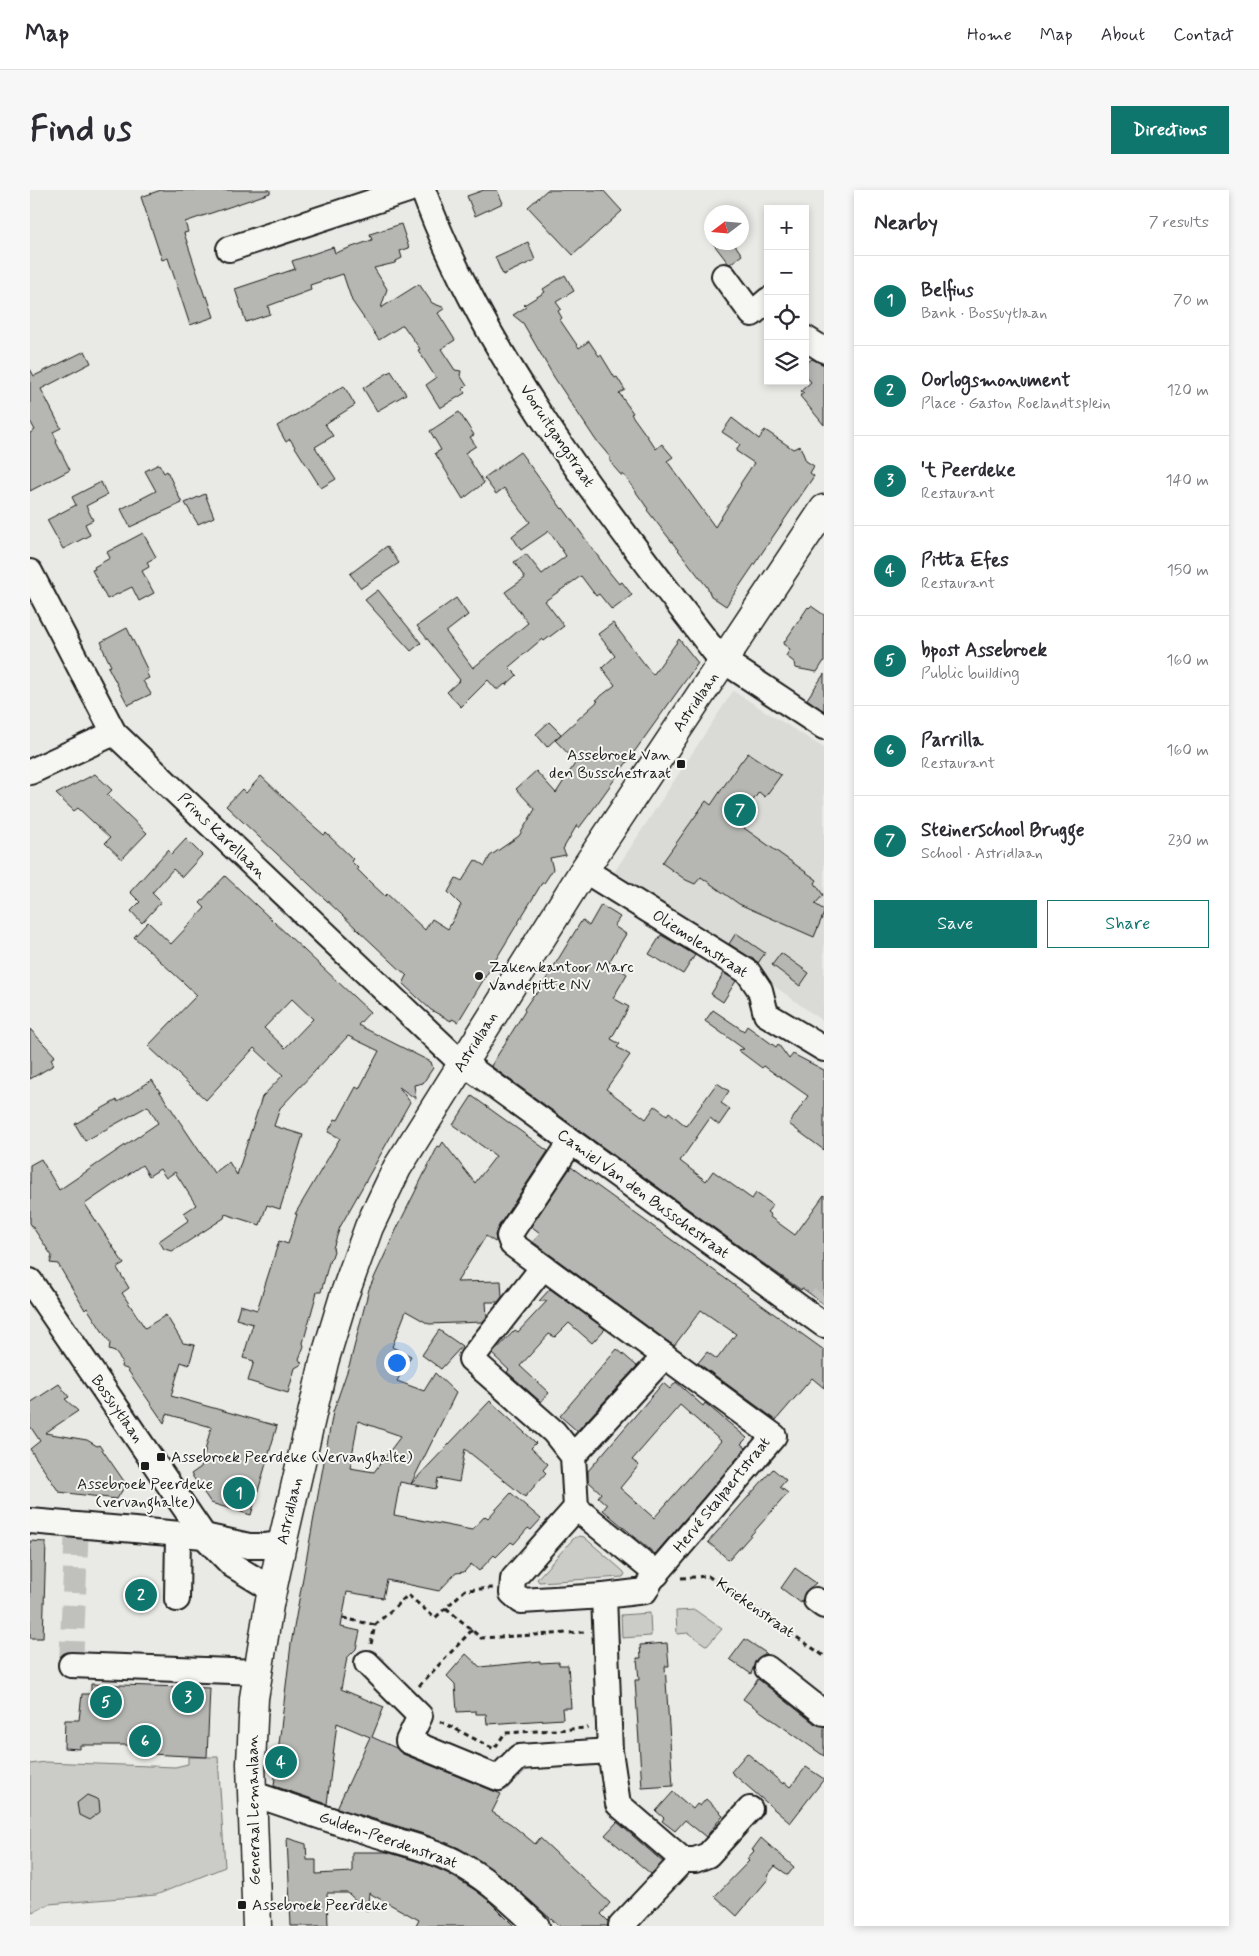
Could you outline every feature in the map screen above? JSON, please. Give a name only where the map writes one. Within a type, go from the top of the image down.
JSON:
[{"type":"main road","name":"Astridlaan","points":[[271,1597],[324,1362],[344,1296],[369,1227],[397,1168],[584,870],[824,509]]},
{"type":"main road","name":"Generaal Lemanlaan","points":[[257,1926],[251,1764],[254,1698],[271,1597]]},
{"type":"street","points":[[229,249],[408,190]]},
{"type":"street","name":"Vooruitgangstraat","points":[[422,190],[447,250],[486,327],[521,384],[615,521],[714,651],[724,661],[824,727]]},
{"type":"street","points":[[724,276],[752,314],[764,304]]},
{"type":"street","points":[[808,340],[824,350]]},
{"type":"street","name":"Prins Karellaan","points":[[30,572],[114,733],[462,1064]]},
{"type":"street","points":[[30,772],[114,733]]},
{"type":"street","name":"Oliemolenstraat","points":[[584,870],[748,972],[760,990],[766,1014],[824,1049]]},
{"type":"street","name":"Camiel Van den Busschestraat","points":[[462,1064],[819,1314]]},
{"type":"street","name":"Hervé Stalpaertstraat","points":[[511,1587],[512,1592],[521,1601],[604,1596],[645,1591],[657,1574],[774,1436],[516,1248],[510,1240],[509,1236],[571,1142]]},
{"type":"street","points":[[511,1587],[513,1579],[576,1508],[573,1456],[554,1432],[471,1359],[543,1267]]},
{"type":"street","name":"Bossuytlaan","points":[[30,1281],[204,1536],[232,1565],[271,1597]]},
{"type":"street","points":[[573,1456],[666,1356]]},
{"type":"street","points":[[576,1508],[657,1574]]},
{"type":"street","points":[[30,1521],[204,1536],[249,1546],[282,1544]]},
{"type":"street","points":[[177,1599],[178,1535]]},
{"type":"street","points":[[604,1596],[610,1751],[618,1804],[684,1860],[694,1860],[708,1855],[750,1809]]},
{"type":"street","points":[[367,1663],[420,1716],[408,1741],[498,1778],[519,1757],[610,1751]]},
{"type":"street","points":[[72,1665],[258,1672]]},
{"type":"street","points":[[767,1668],[824,1713]]},
{"type":"street","name":"Gulden-Peerdenstraat","points":[[251,1792],[323,1818],[439,1854],[462,1865],[488,1882],[537,1926]]},
{"type":"street","points":[[621,1926],[684,1860]]},
{"type":"path","name":"Kriekenstraat","points":[[680,1578],[708,1576],[824,1656]]},
{"type":"path","points":[[342,1618],[374,1625],[408,1595],[434,1618],[465,1590],[511,1587]]},
{"type":"path","points":[[446,1608],[481,1638],[605,1630]]},
{"type":"path","points":[[405,1701],[472,1630]]},
{"type":"path","points":[[432,1717],[494,1749],[505,1733],[609,1727]]},
{"type":"shaded area","points":[[733,691],[824,748],[824,1022],[615,871]]},
{"type":"shaded area","points":[[584,1537],[623,1571],[625,1574],[623,1577],[539,1582],[537,1579],[574,1538]]},
{"type":"shaded area","points":[[695,1610],[722,1629],[707,1646],[688,1633],[677,1634],[676,1611]]},
{"type":"shaded area","points":[[650,1613],[651,1636],[622,1638],[621,1615]]},
{"type":"shaded area","points":[[188,1757],[218,1757],[225,1867],[156,1895],[49,1904],[32,1912],[30,1899],[30,1764],[45,1762],[175,1767],[188,1764]]},
{"type":"building","points":[[161,190],[270,190],[270,193],[185,222],[188,232],[184,233],[205,297],[207,296],[214,317],[190,325],[168,258],[162,260],[141,197]]},
{"type":"building","points":[[484,190],[497,190],[503,203],[475,216],[467,196]]},
{"type":"building","points":[[547,190],[603,190],[622,211],[573,255],[528,207]]},
{"type":"building","points":[[401,224],[409,248],[400,251],[402,258],[395,263],[374,268],[387,289],[381,308],[419,284],[432,303],[445,308],[438,313],[455,340],[441,349],[455,370],[461,371],[460,375],[467,386],[462,389],[465,393],[440,408],[426,385],[436,378],[418,350],[420,349],[403,325],[379,340],[352,301],[343,274],[310,285],[311,290],[268,306],[270,314],[246,322],[235,289],[295,269],[292,261],[333,247],[335,253],[372,240],[370,234]]},
{"type":"building","points":[[528,242],[535,260],[503,275],[495,257]]},
{"type":"building","points":[[718,250],[739,250],[742,255],[730,264]]},
{"type":"building","points":[[565,275],[574,291],[556,302],[561,309],[558,311],[562,318],[560,320],[579,348],[589,341],[599,356],[601,355],[625,390],[619,393],[633,413],[631,414],[656,449],[662,444],[673,457],[667,461],[715,527],[754,463],[736,451],[740,444],[722,432],[732,418],[759,439],[765,430],[793,449],[800,446],[806,461],[814,466],[810,473],[814,476],[726,606],[711,596],[707,587],[647,510],[624,475],[621,475],[614,467],[610,457],[595,439],[554,377],[523,323],[513,315],[526,307],[524,305],[545,292],[543,289]]},
{"type":"building","points":[[85,351],[91,363],[41,389],[61,428],[53,432],[70,470],[30,491],[30,433],[35,430],[30,421],[30,369],[34,376]]},
{"type":"building","points":[[812,359],[824,365],[824,425],[800,396],[804,393],[801,391],[811,382],[809,380],[809,361]]},
{"type":"building","points":[[391,371],[406,394],[377,411],[363,388]]},
{"type":"building","points":[[344,386],[355,405],[325,424],[333,436],[315,447],[336,479],[321,488],[290,439],[286,442],[277,426]]},
{"type":"building","points":[[459,412],[474,435],[470,437],[476,446],[465,453],[484,483],[463,499],[435,453],[441,450],[430,431]]},
{"type":"building","points":[[520,452],[610,573],[619,584],[622,582],[632,595],[612,610],[599,594],[596,596],[581,576],[545,601],[564,626],[544,641],[542,639],[509,667],[517,675],[506,685],[496,689],[488,680],[461,707],[447,692],[460,680],[417,626],[456,598],[468,615],[446,632],[473,668],[528,623],[505,592],[525,578],[514,562],[526,554],[542,574],[566,556],[549,531],[521,550],[512,536],[530,522],[504,488],[496,494],[484,478]]},
{"type":"building","points":[[159,464],[164,473],[167,471],[182,503],[130,527],[121,509],[156,491],[145,471]]},
{"type":"building","points":[[101,482],[107,495],[86,506],[93,520],[85,524],[90,535],[63,549],[47,520],[76,505],[72,497]]},
{"type":"building","points":[[205,494],[214,517],[198,524],[185,503]]},
{"type":"building","points":[[143,533],[156,557],[147,562],[149,567],[142,571],[154,593],[139,601],[132,587],[107,599],[92,570],[110,558],[107,552]]},
{"type":"building","points":[[387,546],[399,563],[361,588],[350,574]]},
{"type":"building","points":[[378,590],[421,643],[411,651],[365,600]]},
{"type":"building","points":[[811,606],[824,615],[824,661],[817,672],[795,668],[794,662],[786,656],[790,649],[783,644],[808,607]]},
{"type":"building","points":[[613,623],[653,675],[679,639],[698,663],[579,828],[577,825],[563,849],[566,855],[550,858],[553,869],[550,874],[542,883],[458,1022],[452,1019],[451,1021],[431,1010],[403,984],[407,976],[226,806],[242,789],[246,793],[261,776],[309,822],[324,835],[326,833],[353,859],[351,861],[357,869],[371,883],[385,896],[387,894],[425,930],[432,919],[448,929],[461,905],[448,892],[456,878],[462,881],[475,860],[485,866],[490,856],[519,836],[535,809],[516,789],[536,771],[556,793],[576,762],[555,740],[598,701],[596,700],[615,685],[602,668],[615,656],[598,634]]},
{"type":"building","points":[[127,628],[148,671],[146,672],[149,678],[143,681],[151,694],[128,705],[108,667],[111,666],[101,642]]},
{"type":"building","points":[[824,674],[824,711],[807,699]]},
{"type":"building","points":[[549,722],[561,734],[547,747],[536,734]]},
{"type":"building","points":[[748,753],[781,775],[765,797],[759,792],[737,823],[817,880],[815,883],[823,895],[815,904],[824,910],[824,913],[814,937],[739,904],[701,877],[695,884],[686,880],[662,863],[706,801],[711,805]]},
{"type":"building","points":[[95,774],[112,790],[107,795],[147,833],[122,859],[105,843],[110,838],[78,808],[74,811],[56,794]]},
{"type":"building","points":[[186,839],[202,855],[182,877],[173,869],[152,893],[161,902],[142,923],[131,911],[140,902],[130,892],[168,850],[172,854]]},
{"type":"building","points":[[225,876],[370,1012],[358,1025],[431,1062],[433,1068],[423,1083],[414,1085],[416,1099],[399,1087],[410,1102],[340,1227],[321,1292],[317,1292],[299,1359],[302,1364],[295,1368],[288,1393],[248,1381],[254,1361],[243,1358],[253,1324],[236,1319],[240,1305],[257,1310],[279,1241],[288,1244],[297,1214],[295,1214],[340,1138],[328,1132],[335,1119],[338,1120],[356,1087],[359,1089],[379,1051],[348,1036],[280,1108],[274,1126],[303,1135],[280,1209],[267,1205],[260,1225],[225,1214],[224,1218],[178,1248],[172,1251],[164,1249],[159,1241],[189,1220],[184,1213],[196,1205],[175,1172],[166,1178],[160,1169],[149,1176],[142,1165],[85,1204],[124,1264],[117,1268],[129,1288],[122,1293],[145,1328],[166,1315],[183,1343],[195,1345],[189,1365],[181,1362],[171,1396],[277,1426],[251,1515],[211,1503],[191,1474],[201,1467],[211,1427],[167,1414],[164,1423],[127,1369],[121,1367],[122,1361],[115,1352],[109,1350],[110,1343],[87,1308],[85,1310],[58,1264],[50,1263],[52,1256],[30,1223],[30,1165],[41,1159],[59,1190],[158,1123],[148,1106],[85,1141],[75,1124],[117,1100],[118,1102],[152,1080],[214,1173],[229,1162],[237,1175],[262,1097],[283,1075],[254,1048],[206,1100],[148,1046],[197,995],[134,937],[148,922],[171,944],[205,908],[200,903]],"holes":[[[292,999],[313,1019],[285,1048],[264,1028]]]},
{"type":"building","points":[[601,905],[620,917],[614,926],[626,934],[609,962],[627,974],[613,998],[629,1007],[611,1039],[620,1044],[617,1047],[630,1055],[606,1089],[646,1119],[655,1106],[667,1115],[669,1112],[686,1126],[717,1083],[729,1091],[721,1103],[730,1109],[719,1125],[710,1118],[680,1161],[706,1181],[713,1171],[752,1199],[756,1193],[773,1205],[767,1212],[771,1215],[770,1217],[795,1235],[824,1195],[824,1304],[757,1259],[491,1066],[525,1011],[524,1009],[535,993],[537,994],[582,920],[589,926]]},
{"type":"building","points":[[736,933],[765,953],[758,963],[729,944]]},
{"type":"building","points":[[661,935],[695,955],[683,974],[649,954]]},
{"type":"building","points":[[781,953],[809,973],[800,986],[772,965]]},
{"type":"building","points":[[724,973],[736,981],[723,1002],[711,994]]},
{"type":"building","points":[[713,1010],[744,1031],[747,1026],[776,1047],[778,1044],[789,1059],[793,1054],[824,1070],[824,1150],[789,1124],[808,1096],[764,1066],[762,1068],[738,1050],[744,1049],[705,1021]]},
{"type":"building","points":[[30,1029],[55,1056],[51,1059],[54,1065],[30,1079]]},
{"type":"building","points":[[472,1096],[548,1151],[500,1224],[495,1235],[495,1242],[486,1236],[457,1282],[501,1281],[502,1297],[498,1302],[486,1302],[487,1317],[483,1322],[429,1324],[406,1311],[392,1347],[411,1356],[397,1381],[424,1391],[435,1373],[456,1393],[411,1484],[490,1401],[536,1443],[531,1448],[548,1464],[543,1470],[546,1473],[525,1497],[465,1449],[459,1482],[438,1478],[436,1489],[400,1482],[394,1515],[472,1530],[485,1516],[488,1518],[511,1493],[541,1519],[531,1530],[528,1528],[514,1544],[511,1542],[496,1557],[494,1555],[479,1571],[471,1564],[464,1572],[456,1573],[439,1591],[387,1580],[383,1598],[347,1592],[341,1627],[360,1631],[356,1649],[347,1658],[341,1689],[384,1707],[372,1737],[396,1748],[403,1754],[501,1794],[492,1812],[511,1824],[535,1844],[540,1838],[610,1903],[601,1914],[608,1921],[608,1926],[559,1926],[503,1877],[459,1848],[424,1834],[337,1808],[370,1737],[337,1723],[327,1804],[274,1786],[291,1644],[333,1412],[350,1363],[369,1289],[438,1146],[440,1147],[443,1142],[475,1183],[496,1156],[453,1125]],"holes":[[[358,1421],[401,1436],[374,1472],[350,1468]]]},
{"type":"building","points":[[571,1167],[824,1350],[824,1388],[812,1378],[776,1420],[698,1363],[707,1352],[717,1359],[736,1334],[701,1310],[674,1346],[533,1242],[540,1233],[531,1226]]},
{"type":"building","points":[[550,1289],[605,1329],[592,1343],[569,1323],[555,1337],[549,1334],[520,1366],[549,1393],[541,1402],[507,1372],[509,1370],[492,1354],[515,1330],[518,1332],[547,1301],[539,1301]]},
{"type":"building","points":[[439,1330],[462,1346],[441,1369],[422,1355]]},
{"type":"building","points":[[617,1349],[637,1366],[577,1431],[560,1416]]},
{"type":"building","points":[[676,1382],[703,1406],[705,1403],[747,1438],[741,1444],[746,1448],[655,1554],[603,1510],[607,1505],[598,1497],[601,1493],[588,1481],[588,1471],[663,1383],[670,1389]],"holes":[[[680,1405],[721,1441],[654,1518],[620,1488],[639,1465],[632,1460]]]},
{"type":"building","points":[[59,1384],[69,1397],[65,1399],[78,1411],[45,1433],[87,1440],[97,1446],[99,1445],[126,1484],[117,1499],[59,1492],[30,1449],[40,1441],[30,1426],[30,1403]]},
{"type":"building","points":[[773,1469],[786,1480],[780,1487],[788,1493],[729,1560],[708,1542]]},
{"type":"building","points":[[30,1541],[46,1542],[43,1638],[30,1638]]},
{"type":"building","points":[[795,1568],[816,1583],[805,1592],[801,1603],[781,1588]]},
{"type":"building","points":[[745,1639],[766,1653],[756,1660],[751,1674],[730,1659]]},
{"type":"building","points":[[667,1643],[669,1666],[665,1666],[673,1786],[642,1788],[635,1680],[639,1680],[637,1658],[641,1658],[640,1645]]},
{"type":"building","points":[[466,1654],[480,1667],[540,1661],[540,1663],[559,1662],[559,1665],[568,1665],[571,1708],[562,1708],[563,1719],[487,1724],[486,1714],[476,1714],[476,1711],[457,1712],[455,1684],[447,1676]]},
{"type":"building","points":[[758,1679],[815,1724],[824,1726],[824,1756],[743,1699]]},
{"type":"building","points":[[91,1684],[210,1688],[207,1757],[131,1753],[131,1745],[80,1745],[80,1749],[64,1748],[65,1720],[79,1720],[82,1694],[91,1694]]},
{"type":"building","points":[[747,1753],[783,1784],[784,1782],[790,1787],[806,1767],[824,1779],[790,1823],[731,1772]]},
{"type":"building","points":[[673,1792],[693,1809],[697,1804],[700,1806],[706,1799],[723,1815],[706,1837],[685,1820],[675,1831],[662,1821],[664,1818],[656,1811]]},
{"type":"building","points":[[87,1795],[99,1800],[100,1812],[89,1820],[79,1815],[77,1803]]},
{"type":"building","points":[[617,1822],[663,1862],[651,1874],[605,1835]]},
{"type":"building","points":[[287,1838],[306,1844],[307,1860],[316,1860],[316,1874],[352,1872],[352,1852],[387,1852],[426,1864],[447,1873],[475,1890],[487,1899],[514,1926],[416,1926],[419,1920],[369,1893],[367,1911],[348,1893],[327,1893],[328,1926],[291,1926]]},
{"type":"building","points":[[761,1838],[794,1867],[788,1875],[775,1866],[767,1876],[769,1878],[737,1916],[715,1896],[749,1861],[747,1859]]},
{"type":"tunnel","points":[[820,1301],[824,1296]]},
{"type":"tunnel","points":[[71,1665],[77,1525]]},
{"type":"place","name":"Assebroek Van den Busschestraat","points":[[681,764]]},
{"type":"place","name":"Steinerschool Brugge","points":[[740,810]]},
{"type":"place","name":"Zakenkantoor Marc Vandepitte NV","points":[[479,976]]},
{"type":"place","name":"Assebroek Peerdeke (Vervanghalte)","points":[[161,1457]]},
{"type":"place","name":"Assebroek Peerdeke (vervanghalte)","points":[[145,1466]]},
{"type":"place","name":"Belfius","points":[[239,1493]]},
{"type":"place","name":"Oorlogsmonument","points":[[141,1595]]},
{"type":"place","name":"'t Peerdeke","points":[[188,1697]]},
{"type":"place","name":"bpost Assebroek","points":[[106,1702]]},
{"type":"place","name":"Parrilla","points":[[145,1741]]},
{"type":"place","name":"Pitta Efes","points":[[281,1762]]},
{"type":"place","name":"Assebroek Peerdeke","points":[[242,1905]]}]
